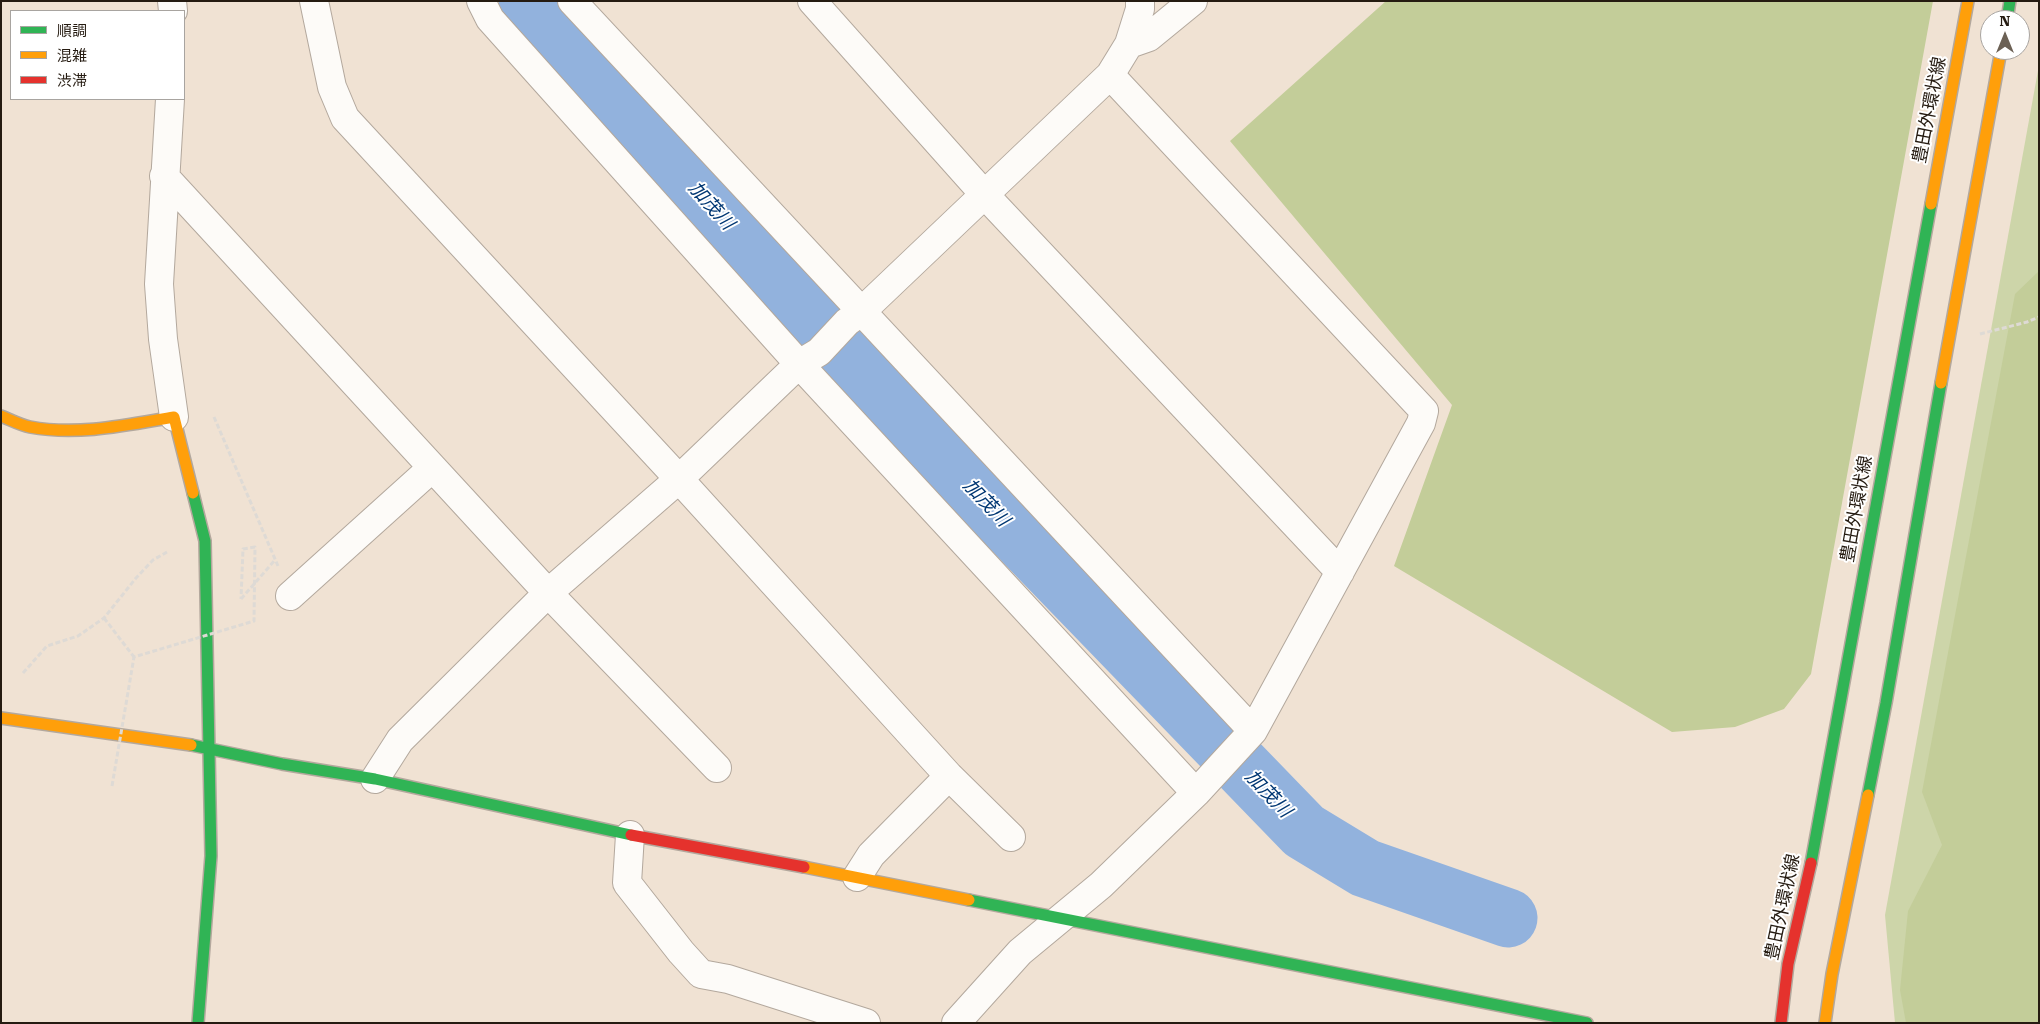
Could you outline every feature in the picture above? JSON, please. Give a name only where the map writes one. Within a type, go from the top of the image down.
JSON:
[{"type":"street","points":[[314,1],[332,88],[345,118],[679,479],[949,776],[1011,837]]},
{"type":"street","points":[[481,1],[490,20],[809,358],[1197,792]]},
{"type":"street","points":[[572,1],[855,316],[1252,732]]},
{"type":"street","points":[[812,1],[984,194],[1340,572]]},
{"type":"street","points":[[375,779],[400,740],[548,593],[679,479],[1110,76],[1129,44],[1140,9],[1140,1]]},
{"type":"street","points":[[1129,44],[1149,37],[1193,1]]},
{"type":"street","name":"豊田外環状線","points":[[1781,1023],[1788,964],[1810,867],[1968,1]]},
{"type":"street","points":[[1825,1023],[1832,974],[1886,703],[1999,60]]},
{"type":"street","points":[[956,1023],[1020,952],[1101,885],[1197,792],[1252,732],[1421,423],[1424,411],[1110,76]]},
{"type":"street","points":[[170,100],[159,258],[162,339],[174,417],[206,541],[211,856],[198,1023]]},
{"type":"street","points":[[164,176],[548,593],[717,768]]},
{"type":"street","points":[[1,416],[29,426],[58,430],[123,426],[174,417]]},
{"type":"street","points":[[290,596],[432,468]]},
{"type":"street","points":[[1,718],[210,748],[282,764],[375,779],[630,835],[858,877],[1060,919],[1587,1023]]},
{"type":"street","points":[[858,877],[871,855],[949,776]]},
{"type":"street","points":[[630,835],[627,883],[681,952],[701,974],[728,979],[866,1023]]},
{"type":"path","points":[[1980,334],[2039,317]]},
{"type":"path","points":[[134,656],[254,621],[255,547],[244,549],[241,599],[275,560],[214,417]]},
{"type":"path","points":[[23,673],[47,646],[78,636],[104,618],[153,560],[168,552]]},
{"type":"path","points":[[104,618],[134,656],[112,786]]},
{"type":"green space","points":[[1386,1],[1933,1],[1811,674],[1784,709],[1735,727],[1672,732],[1394,566],[1452,405],[1230,141]]},
{"type":"green space","points":[[2039,65],[2039,1023],[1895,1023],[1885,915]]},
{"type":"green space","points":[[2039,271],[2039,1023],[1906,1023],[1900,990],[1908,911],[1942,845],[1922,792],[2015,294]]},
{"type":"waterway","name":"加茂川","points":[[528,1],[846,358],[1304,831],[1365,868],[1508,918]]},
{"type":"traffic: fast","points":[[2009,10],[2010,1]]},
{"type":"traffic: fast","points":[[1811,863],[1931,204]]},
{"type":"traffic: fast","points":[[1868,795],[1886,703],[1941,383]]},
{"type":"traffic: fast","points":[[193,493],[205,541],[211,856],[198,1023]]},
{"type":"traffic: fast","points":[[191,745],[282,764],[375,779],[631,835]]},
{"type":"traffic: fast","points":[[969,900],[1587,1023]]},
{"type":"traffic: slow","points":[[1931,204],[1968,1]]},
{"type":"traffic: slow","points":[[1941,383],[1999,60]]},
{"type":"traffic: slow","points":[[1,416],[30,427],[66,430],[102,428],[174,417],[193,493]]},
{"type":"traffic: slow","points":[[1,718],[191,745]]},
{"type":"traffic: slow","points":[[1825,1023],[1832,974],[1868,795]]},
{"type":"traffic: slow","points":[[804,867],[969,900]]},
{"type":"traffic: jam","points":[[631,835],[804,867]]},
{"type":"traffic: jam","points":[[1781,1023],[1788,964],[1811,863]]}]
